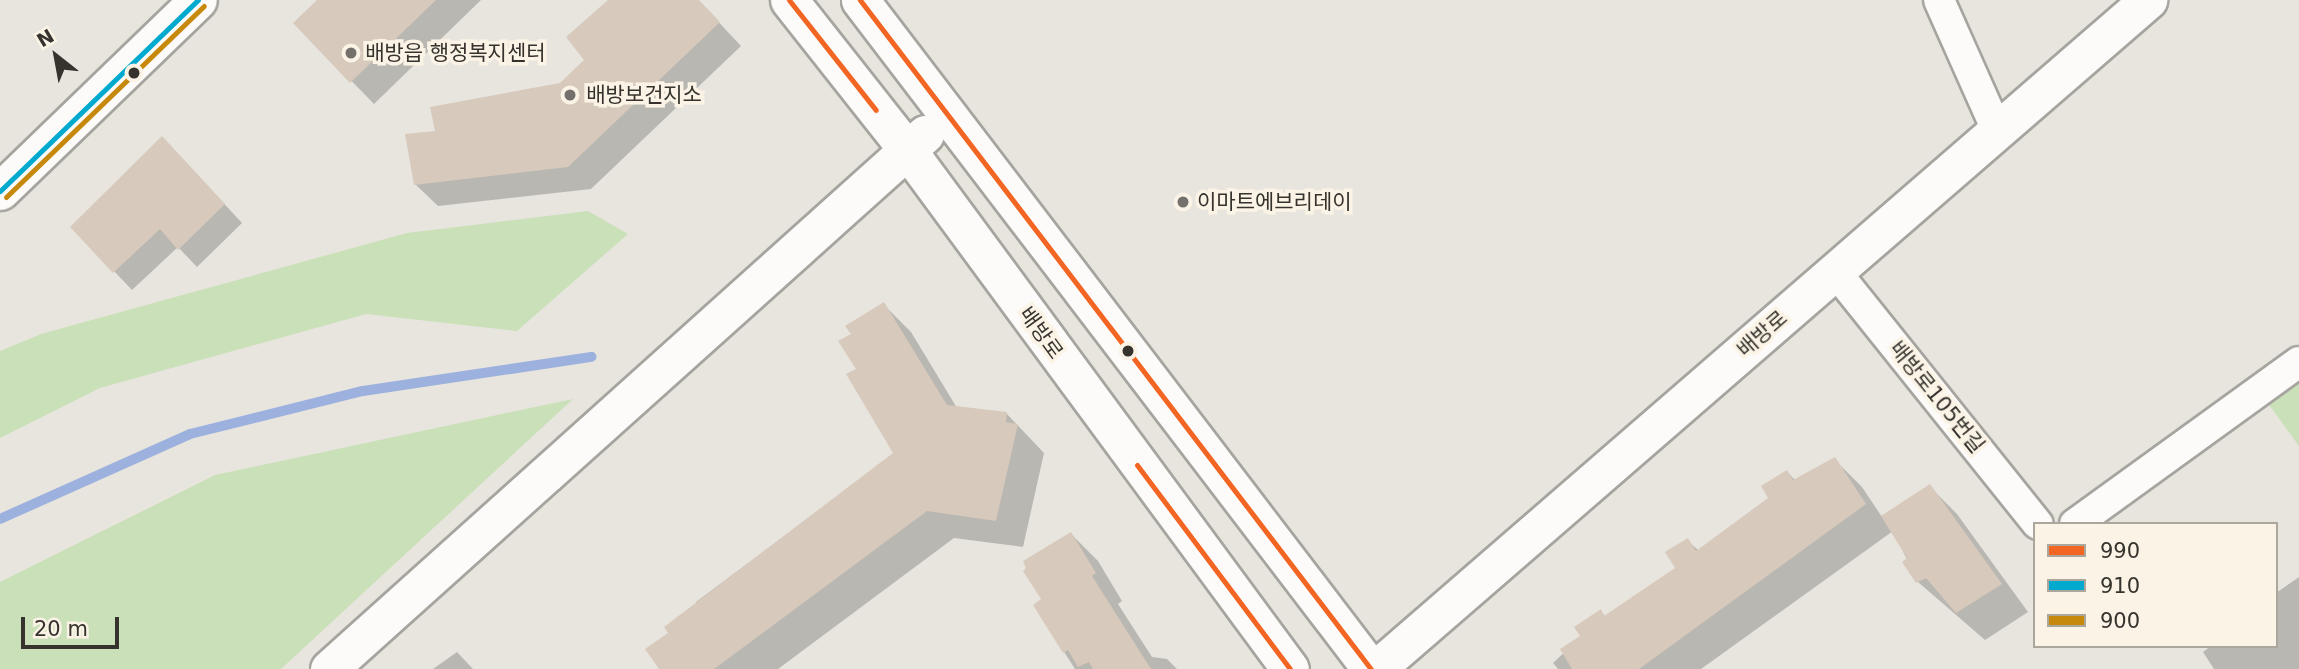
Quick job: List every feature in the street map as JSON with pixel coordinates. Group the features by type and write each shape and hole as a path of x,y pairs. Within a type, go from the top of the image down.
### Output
{"street":[{"path":"0,191 198,0"},
{"name":"배방로","path":"789,0 906,148 1290,669"},
{"name":"배방로","path":"860,0 1373,669 2148,0"},
{"path":"1939,0 1997,130"},
{"path":"329,669 906,148 949,117"},
{"name":"배방로105번길","path":"1835,271 2036,522"},
{"path":"2078,522 2299,362"}],"green space":[{"path":"588,211 628,234 517,331 366,314 100,388 0,438 0,351 41,334 407,233"},
{"path":"2299,379 2299,446 2267,402"},
{"path":"573,399 281,669 0,669 0,582 215,475"}],"building":[{"name":"배방읍 행정복지센터","path":"317,0 436,0 350,83 293,23"},
{"name":"배방보건지소","path":"608,0 699,0 720,22 568,167 414,185 405,134 435,131 430,107 560,83 584,60 566,37"},
{"path":"162,136 225,204 178,250 160,229 113,273 70,227"},
{"path":"884,302 947,405 1007,412 1006,422 1018,424 996,521 927,511 714,669 659,669 645,649 668,633 664,627 893,453 846,374 856,369 838,341 851,334 845,326"},
{"path":"1835,457 1866,504 1639,669 1572,669 1560,649 1580,636 1574,627 1601,609 1604,616 1675,568 1665,552 1688,538 1696,551 1768,498 1761,486 1787,470 1793,480"},
{"path":"1930,484 2002,584 1956,613 1926,578 1916,583 1902,562 1907,558 1881,516"},
{"path":"1071,532 1096,573 1092,576 1151,669 1093,669 1089,662 1078,667 1068,650 1063,653 1033,605 1041,599 1023,571 1026,568 1023,561"}],"waterway":[{"path":"0,519 190,434 363,391 591,357"}],"transit line":[{"name":"910","path":"0,191 198,0"},
{"name":"990","path":"789,0 876,110"},
{"name":"990","path":"860,0 1371,669"},
{"name":"900","path":"6,197 204,6"},
{"name":"990","path":"1137,465 1290,669"}],"place":[{"name":"배방읍 행정복지센터","path":"351,53"},
{"name":"배방보건지소","path":"570,95"},
{"name":"이마트에브리데이","path":"1183,202"}]}
